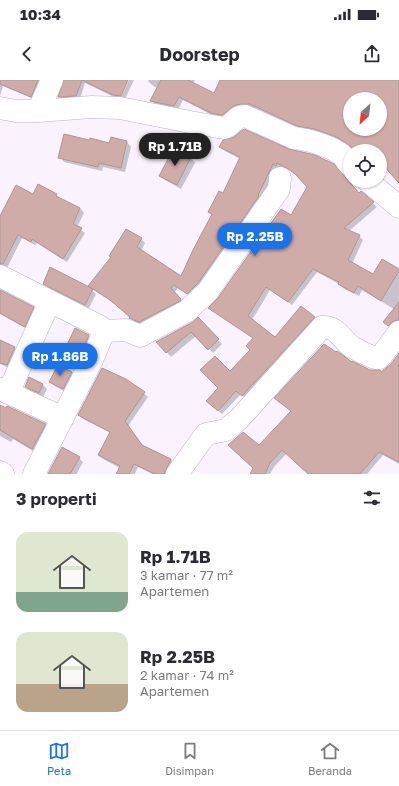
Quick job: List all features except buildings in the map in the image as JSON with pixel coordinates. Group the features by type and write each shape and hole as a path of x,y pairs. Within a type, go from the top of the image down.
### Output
{"street":[{"path":"38,111 52,80"},
{"path":"0,108 16,111 92,107 120,108 224,128 228,127 237,118 245,116 294,138 302,138 333,150 343,156"},
{"path":"0,276 102,329 126,330 140,336 187,311 208,291 279,189 280,178"},
{"path":"376,188 399,208"},
{"path":"50,301 4,391 63,418"},
{"path":"177,474 206,434 226,430 239,419 322,327 330,327 334,329 351,346 375,358 379,358 382,355 399,332"},
{"path":"34,474 92,360 102,329"}]}
